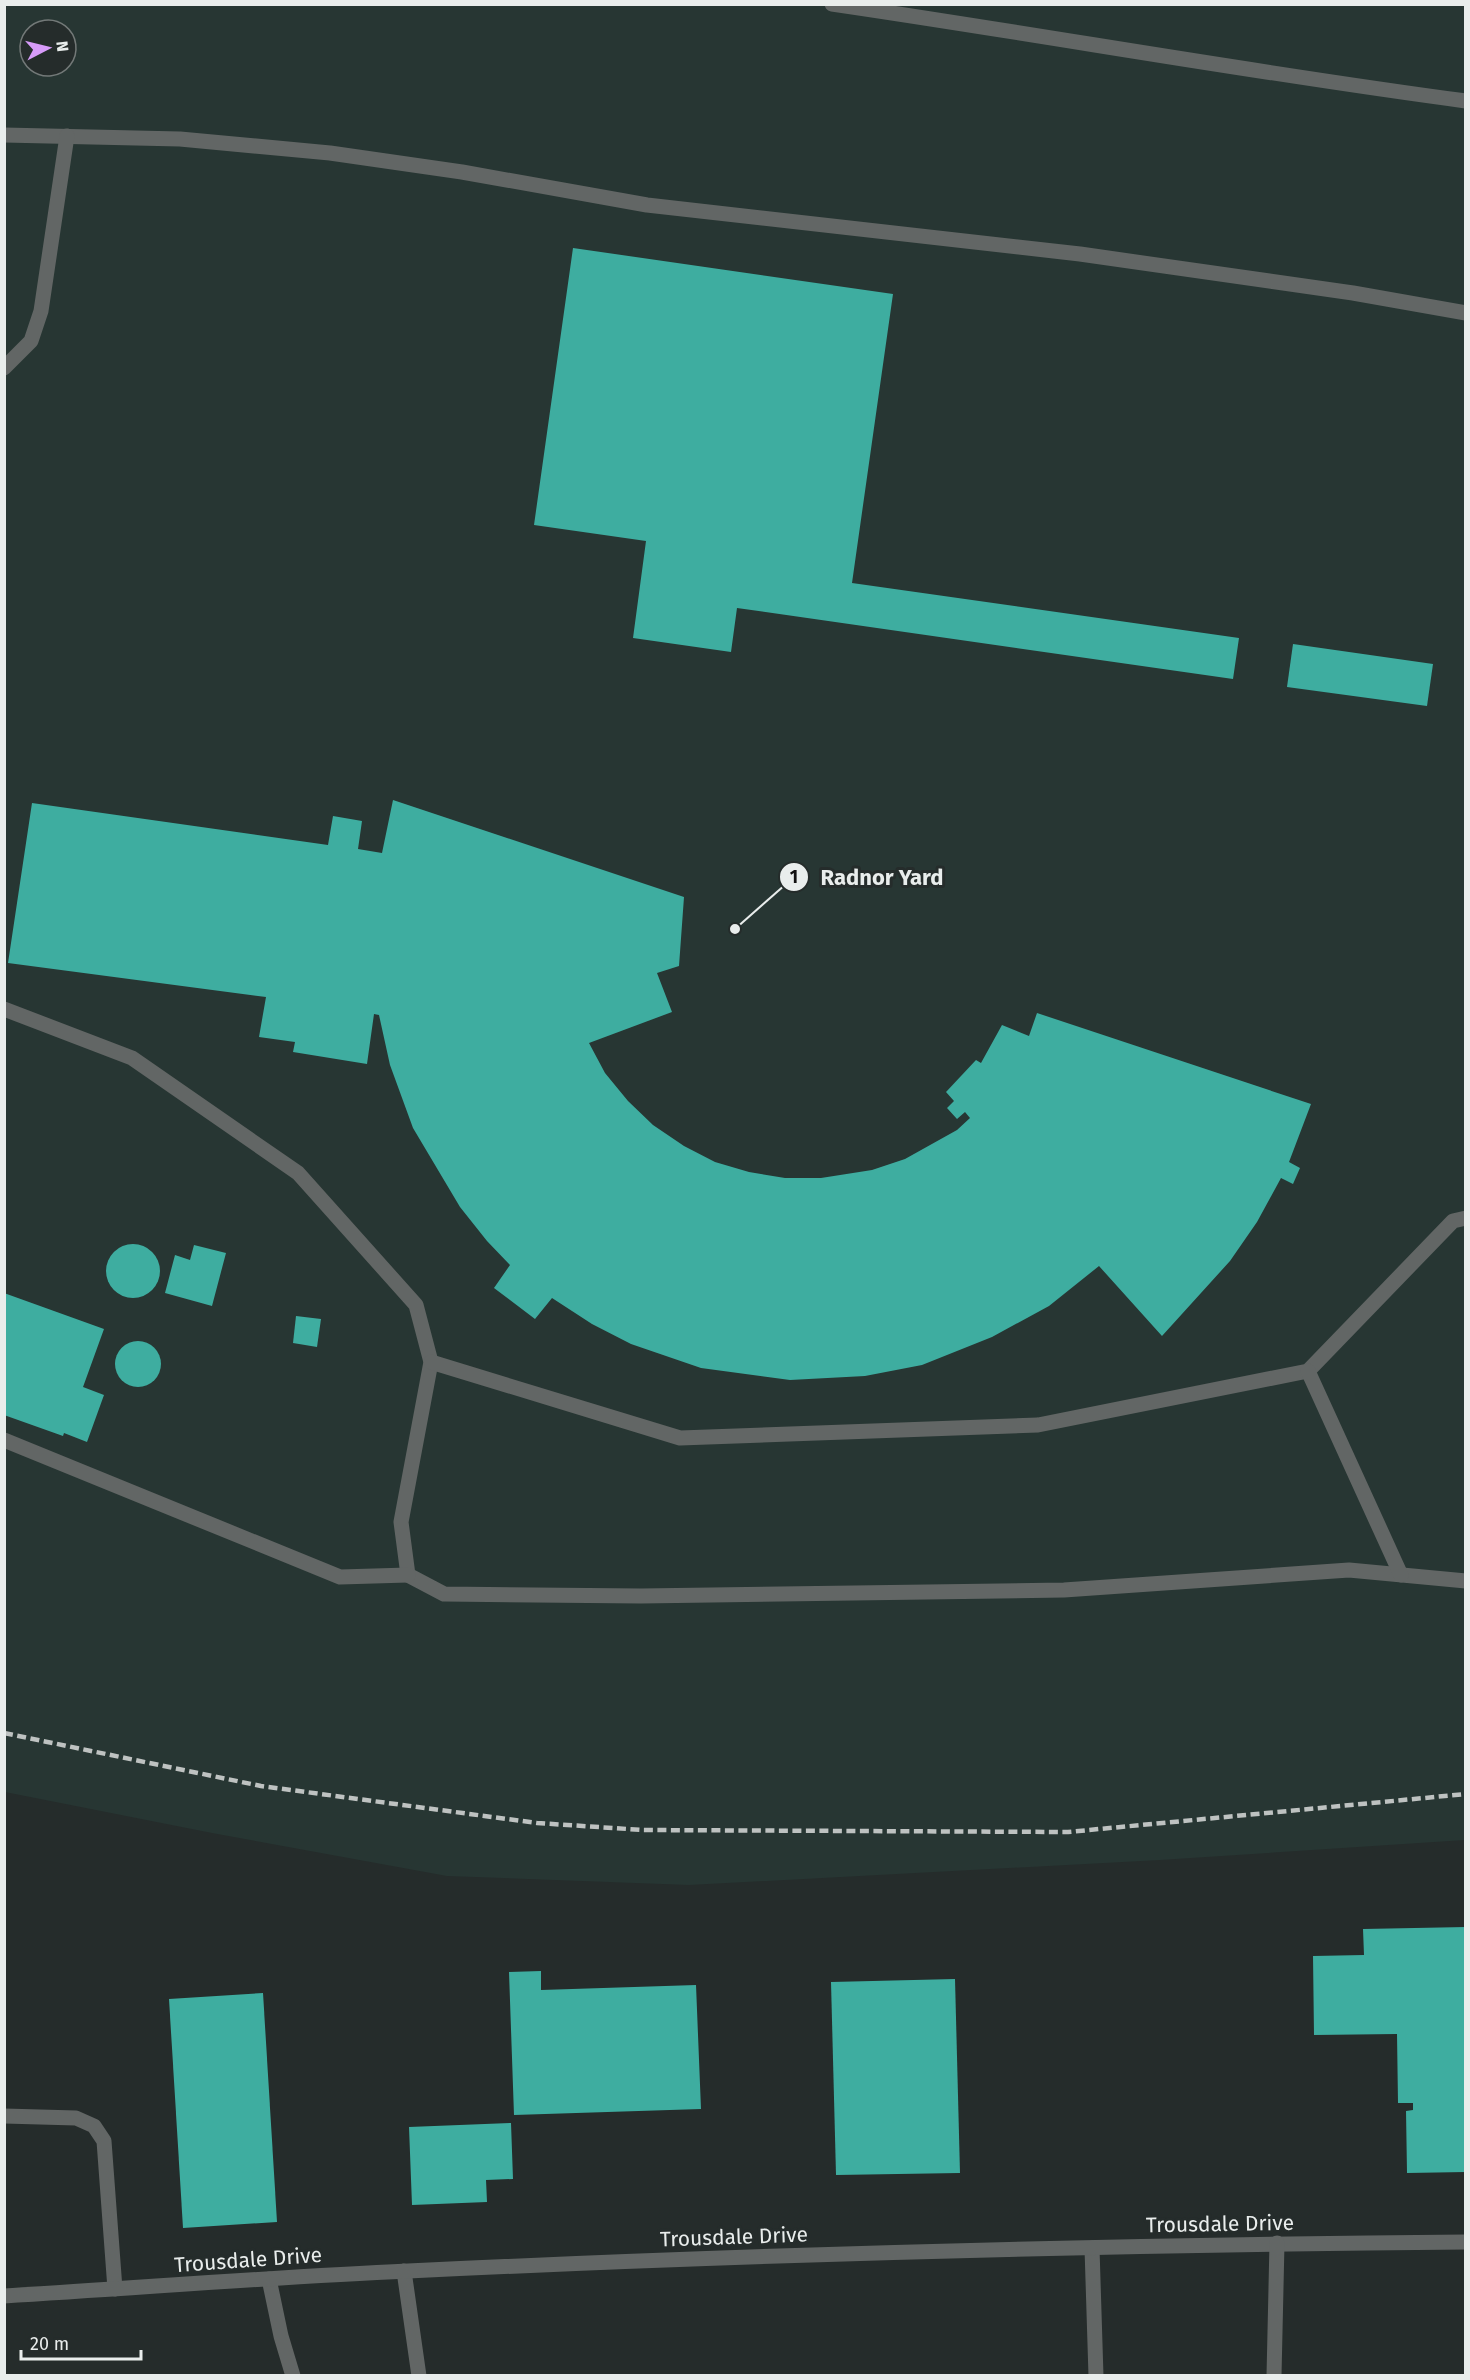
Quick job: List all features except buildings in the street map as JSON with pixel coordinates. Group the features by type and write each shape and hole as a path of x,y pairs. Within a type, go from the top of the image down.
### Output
{"street":[{"path":"832,4 1034,33 1328,82 1466,101"},
{"path":"4,135 180,139 330,153 462,172 648,205 1080,254 1341,292 1466,313"},
{"path":"4,368 31,341 41,311 67,136"},
{"path":"4,1009 132,1058 298,1173 416,1305 432,1362 401,1522 408,1575"},
{"path":"432,1362 680,1438 1038,1425 1308,1371 1453,1221 1466,1218"},
{"path":"1308,1371 1401,1575"},
{"path":"4,1440 340,1577 408,1575 444,1594 641,1596 1064,1590 1349,1570 1466,1581"},
{"path":"4,2116 76,2118 94,2126 104,2140 115,2289"},
{"name":"Trousdale Drive","path":"4,2296 404,2271 891,2252 1466,2242"},
{"path":"1274,2376 1277,2244"},
{"path":"1092,2248 1096,2376"},
{"path":"404,2271 419,2376"},
{"path":"269,2279 281,2336 293,2376"}],"shaded area":[{"path":"4,5 1465,5 1465,1840 1160,1860 689,1885 447,1876 5,1792"}],"railway":[{"path":"4,1733 261,1786 537,1823 643,1830 1068,1832 1466,1794"}],"place":[{"name":"Radnor Yard","path":"735,929"}]}
